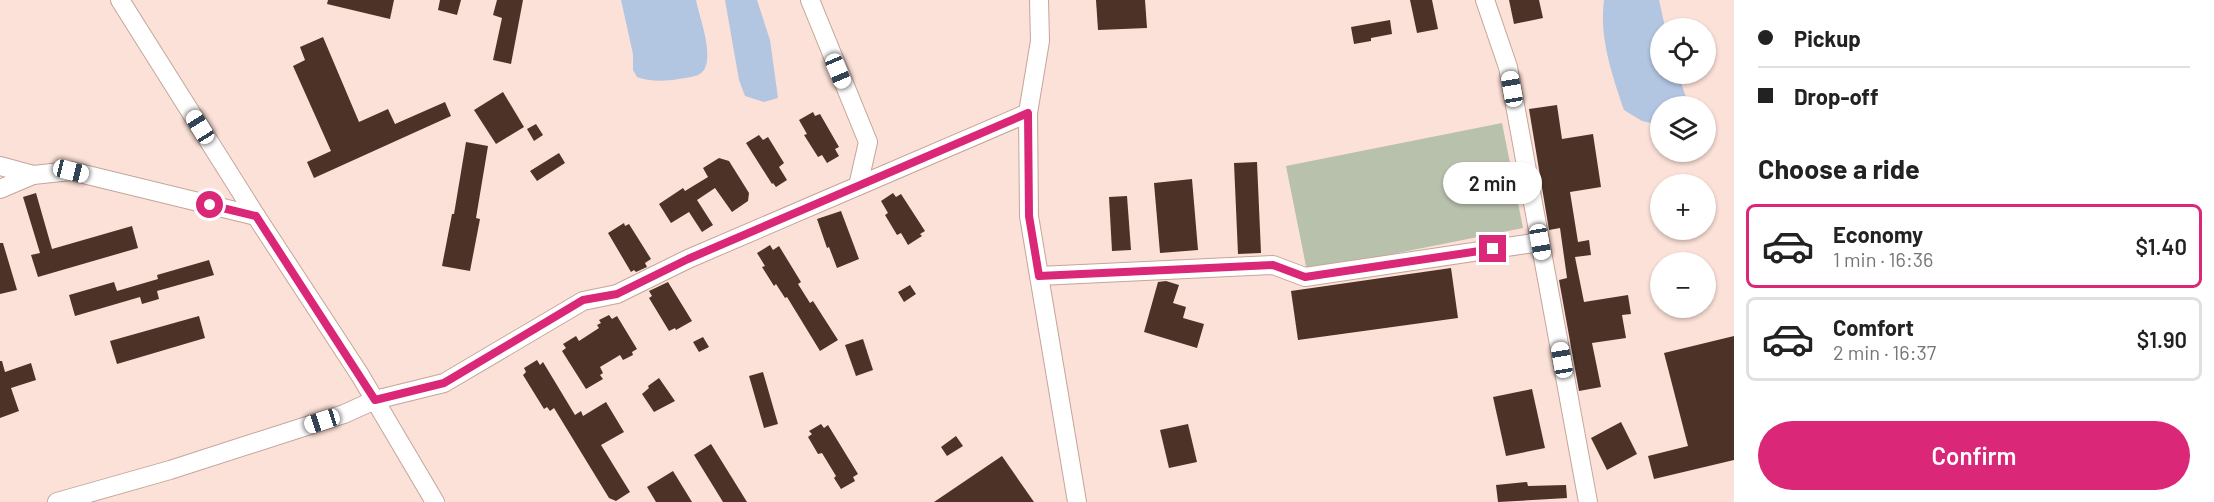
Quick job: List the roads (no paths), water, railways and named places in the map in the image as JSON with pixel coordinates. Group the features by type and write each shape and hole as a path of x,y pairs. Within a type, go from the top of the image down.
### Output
{"street":[{"path":"120,0 375,400 435,502"},
{"path":"810,0 868,142 858,186"},
{"path":"1038,0 1040,41 1028,113 1029,216 1077,502"},
{"path":"1485,0 1508,67 1588,502"},
{"path":"57,502 170,470 344,414 375,400 444,383 583,300 617,294 688,259 1028,113"},
{"path":"0,166 33,175"},
{"path":"0,189 33,175 71,171 256,216"},
{"path":"1039,276 1273,265 1305,277 1540,242"}],"water":[{"path":"621,0 696,0 706,40 707,62 704,70 696,76 674,80 663,81 637,77 633,70 633,54"},
{"path":"725,0 757,0 770,40 778,98 764,102 745,96 739,80"},
{"path":"1604,0 1659,0 1663,18 1650,18 1650,84 1681,84 1686,96 1650,96 1650,123 1642,121 1624,110 1611,70 1603,28"}]}
